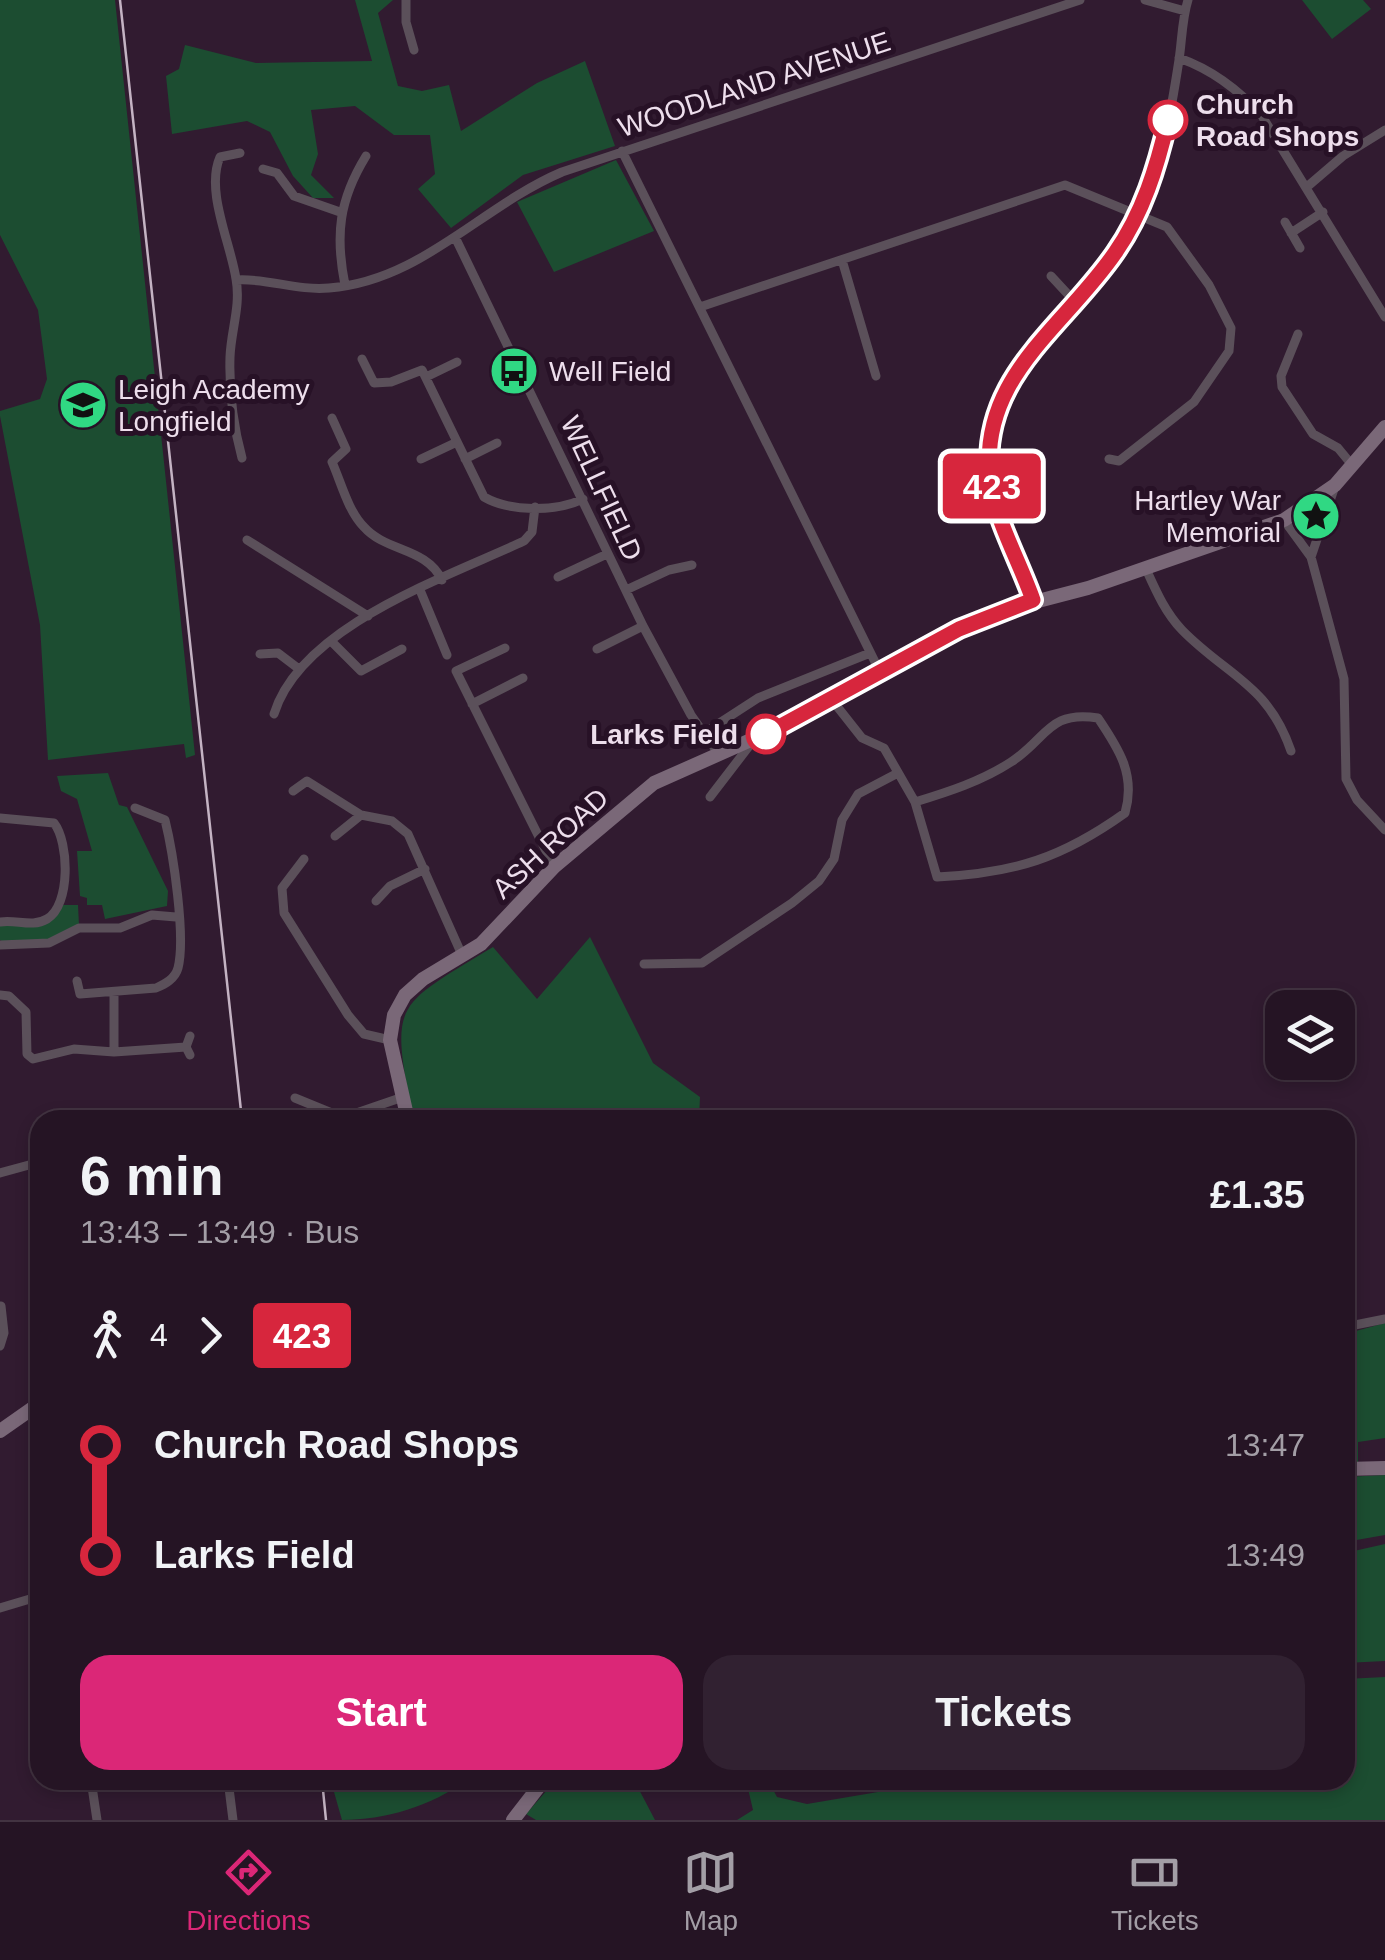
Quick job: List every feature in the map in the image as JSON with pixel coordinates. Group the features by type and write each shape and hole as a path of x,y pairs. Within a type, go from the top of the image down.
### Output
{"street":[{"path":"406,0 406,22 414,50"},
{"name":"WOODLAND AVENUE","path":"236,280 300,288 377,280 413,266 536,183 1080,0"},
{"path":"1033,600 992,489 991,431 1012,375 1116,252 1139,212 1161,150 1186,5 1145,0"},
{"path":"1179,58 1203,66 1243,94 1308,186 1385,318"},
{"path":"1308,186 1385,130"},
{"path":"622,151 880,672"},
{"path":"240,153 220,156 216,165 223,224 236,280 238,304 230,354 232,416 242,458"},
{"path":"345,285 336,235 340,212 366,156"},
{"path":"263,169 277,173 294,196 340,212"},
{"path":"700,307 1065,185 1139,212 1167,227 1199,270 1231,328 1229,351 1194,402 1172,422 1130,454 1119,460 1109,459"},
{"path":"1291,233 1323,212"},
{"path":"1285,222 1300,248"},
{"name":"WELLFIELD","path":"455,236 607,554 718,753"},
{"path":"842,260 876,376"},
{"path":"1051,276 1076,303"},
{"path":"1298,334 1281,376 1282,387 1313,434 1338,448 1352,466"},
{"path":"362,359 374,383 391,382 422,370 484,497 495,504 553,509 583,499"},
{"path":"426,378 458,362"},
{"path":"332,418 346,449 332,462 357,519 366,531 434,564 442,580"},
{"name":"ASH ROAD","path":"390,1040 394,1015 405,995 498,928 554,867 654,783 832,700 992,613 1146,568 1284,520 1335,484 1385,427"},
{"path":"421,459 457,442"},
{"path":"466,459 497,443"},
{"path":"1311,557 1335,484"},
{"path":"274,714 283,690 299,668 368,616 524,541 532,532 535,507"},
{"path":"1284,520 1311,557 1344,679 1346,779 1357,800 1385,830"},
{"path":"246,540 368,616"},
{"path":"558,577 607,554"},
{"path":"626,590 692,564"},
{"path":"1146,568 1162,603 1183,630 1264,696 1281,722 1291,752"},
{"path":"420,590 447,655"},
{"path":"597,649 644,626"},
{"path":"332,642 362,671 402,649"},
{"path":"505,648 456,671 554,867"},
{"path":"260,654 278,653 299,668"},
{"path":"704,733 758,698 870,653"},
{"path":"472,704 523,678"},
{"path":"832,700 862,738 884,748 915,802 938,877 979,875 1051,858 1126,813 1132,790 1120,752 1098,718 1075,714 1053,722 1012,762 950,792 915,802"},
{"path":"710,797 754,739"},
{"path":"644,964 702,963 792,903 819,881 834,860 842,820 858,794 896,774"},
{"path":"292,790 307,781 361,816 392,822 408,834 462,955"},
{"path":"77,980 80,994 156,988 174,975 178,966 176,918 180,891 165,820 135,808"},
{"path":"335,836 361,816"},
{"path":"0,818 54,823 61,832 64,892 58,909 46,919 0,922"},
{"path":"304,859 282,888 284,913 348,1016 364,1034 390,1040 406,1110"},
{"path":"376,901 390,886 426,870"},
{"path":"0,945 47,943 79,928 120,928 152,916 176,918"},
{"path":"114,993 114,1052"},
{"path":"0,996 9,996 26,1012 27,1054 32,1059 74,1049 188,1051 190,1036"},
{"path":"363,1110 403,1097"},
{"path":"296,1098 321,1110"},
{"path":"0,1173 30,1165"},
{"path":"0,1346 4,1333 1,1306"},
{"path":"1355,1325 1385,1319"},
{"path":"0,1432 30,1410"},
{"path":"1355,1469 1385,1468"},
{"path":"0,1608 30,1599"},
{"path":"92,1790 97,1820"},
{"path":"229,1790 233,1820"},
{"path":"513,1820 536,1790"}],"green space":[{"name":"Leigh Academy Longfield","path":"0,0 115,0 195,755 186,758 184,744 48,760 40,625 0,416 0,411 40,399 47,379 38,310 0,235"},
{"path":"355,0 393,0 378,13 398,86 422,91 449,85 461,131 537,83 585,61 615,146 523,175 451,228 418,189 435,174 430,135 394,135 355,106 311,110 318,154 311,175 334,198 313,198 293,176 270,132 247,121 172,134 166,76 179,69 185,45 256,63 372,61"},
{"path":"1302,0 1363,0 1371,9 1332,39"},
{"path":"616,160 654,231 554,272 517,202"},
{"path":"108,773 119,805 127,807 168,891 167,906 105,919 102,905 87,905 87,898 80,896 77,851 92,851 77,799 61,791 57,776"},
{"path":"62,905 78,905 79,925 49,939 6,944 0,940 0,925 29,926"},
{"path":"590,937 653,1063 700,1097 699,1110 411,1110 402,1029 417,998 493,947 537,999"},
{"path":"1385,1323 1385,1438 1358,1442 1358,1465 1355,1465 1355,1331"},
{"path":"1385,1475 1385,1535 1355,1540 1355,1476"},
{"path":"1385,1544 1385,1661 1355,1662 1355,1551"},
{"path":"1385,1677 1385,1820 737,1820 753,1810 748,1790 773,1790 777,1797 807,1804 890,1790 1355,1790 1355,1678"},
{"path":"333,1790 451,1790 407,1810 342,1820"},
{"path":"547,1790 639,1790 655,1820 536,1820 526,1814"}],"railway":[{"path":"120,0 241,1110"},
{"path":"323,1790 326,1820"}],"bus line":[{"name":"423","path":"766,734 959,629 1033,600 992,489 991,431 998,404 1033,346 1076,303 1116,252 1152,180 1168,120"}],"place":[{"name":"Church Road Shops","path":"1168,120"},
{"name":"Well Field","path":"514,371"},
{"name":"Leigh Academy Longfield","path":"83,405"},
{"name":"Hartley War Memorial","path":"1316,516"},
{"name":"Larks Field","path":"766,734"}]}
